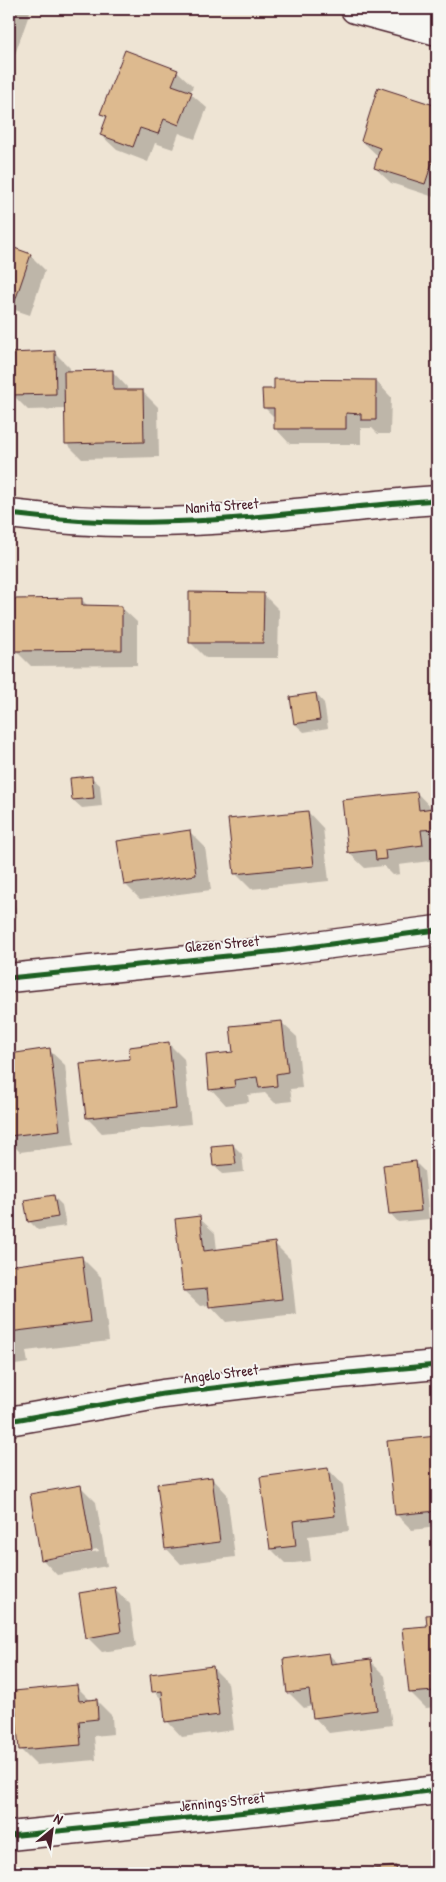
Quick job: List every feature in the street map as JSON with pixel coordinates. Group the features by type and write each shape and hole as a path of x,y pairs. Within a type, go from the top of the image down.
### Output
{"street":[{"path":"355,9 437,31"},
{"name":"Nanita Street","path":"9,514 100,522 157,522 234,518 437,500"},
{"name":"Glezen Street","path":"9,978 278,952 437,930"},
{"name":"Angelo Street","path":"9,1421 163,1394 216,1387 437,1365"},
{"name":"Jennings Street","path":"9,1836 286,1808 437,1790"}],"building":[{"path":"125,50 178,70 172,85 192,92 179,125 164,119 158,134 140,128 133,147 100,135 107,116 100,114"},
{"path":"378,87 437,106 437,165 432,163 425,184 374,168 380,148 361,141"},
{"path":"9,246 31,254 15,301 9,299"},
{"path":"55,351 56,394 11,395 10,353"},
{"path":"113,370 113,390 143,390 144,442 65,444 64,371"},
{"path":"274,379 376,380 376,420 361,420 361,414 346,413 346,429 274,429 274,408 263,408 262,389 274,389"},
{"path":"189,592 264,593 263,643 189,643"},
{"path":"82,598 82,605 122,606 122,650 14,651 14,599"},
{"path":"316,693 320,720 294,724 290,697"},
{"path":"92,776 94,798 72,800 70,778"},
{"path":"417,792 419,810 433,808 436,829 421,830 423,845 385,850 386,859 376,860 375,850 348,853 342,800"},
{"path":"308,811 314,866 234,874 228,819"},
{"path":"190,830 196,875 124,885 117,841"},
{"path":"282,1021 288,1072 276,1074 277,1086 259,1088 257,1077 234,1080 235,1087 209,1090 206,1055 233,1052 230,1026"},
{"path":"169,1042 176,1109 86,1118 80,1064 130,1059 129,1047"},
{"path":"50,1048 60,1130 9,1136 9,1054"},
{"path":"233,1144 236,1164 213,1166 211,1146"},
{"path":"416,1161 421,1211 389,1214 383,1165"},
{"path":"54,1195 58,1217 28,1222 24,1200"},
{"path":"200,1216 204,1251 275,1242 282,1299 209,1307 207,1289 183,1291 175,1219"},
{"path":"82,1256 90,1322 9,1332 9,1266"},
{"path":"437,1436 437,1511 395,1515 387,1441"},
{"path":"328,1468 335,1516 293,1521 296,1546 270,1549 260,1477"},
{"path":"212,1477 220,1542 165,1549 157,1484"},
{"path":"81,1485 92,1551 41,1560 30,1494"},
{"path":"115,1587 121,1632 86,1638 79,1593"},
{"path":"437,1614 436,1707 434,1691 409,1693 402,1628 427,1626 426,1615"},
{"path":"329,1653 331,1664 371,1659 377,1710 313,1718 309,1690 287,1693 283,1659"},
{"path":"213,1666 219,1715 165,1722 162,1691 152,1692 150,1674"},
{"path":"77,1685 79,1701 97,1699 98,1719 79,1721 81,1745 19,1750 14,1691"},
{"path":"396,1866 397,1873 342,1873"}],"cycle path":[{"path":"9,514 101,521 192,521 437,500"},
{"path":"9,978 278,951 437,930"},
{"path":"9,1421 163,1394 305,1377 437,1365"},
{"path":"9,1836 286,1808 437,1790"}]}
